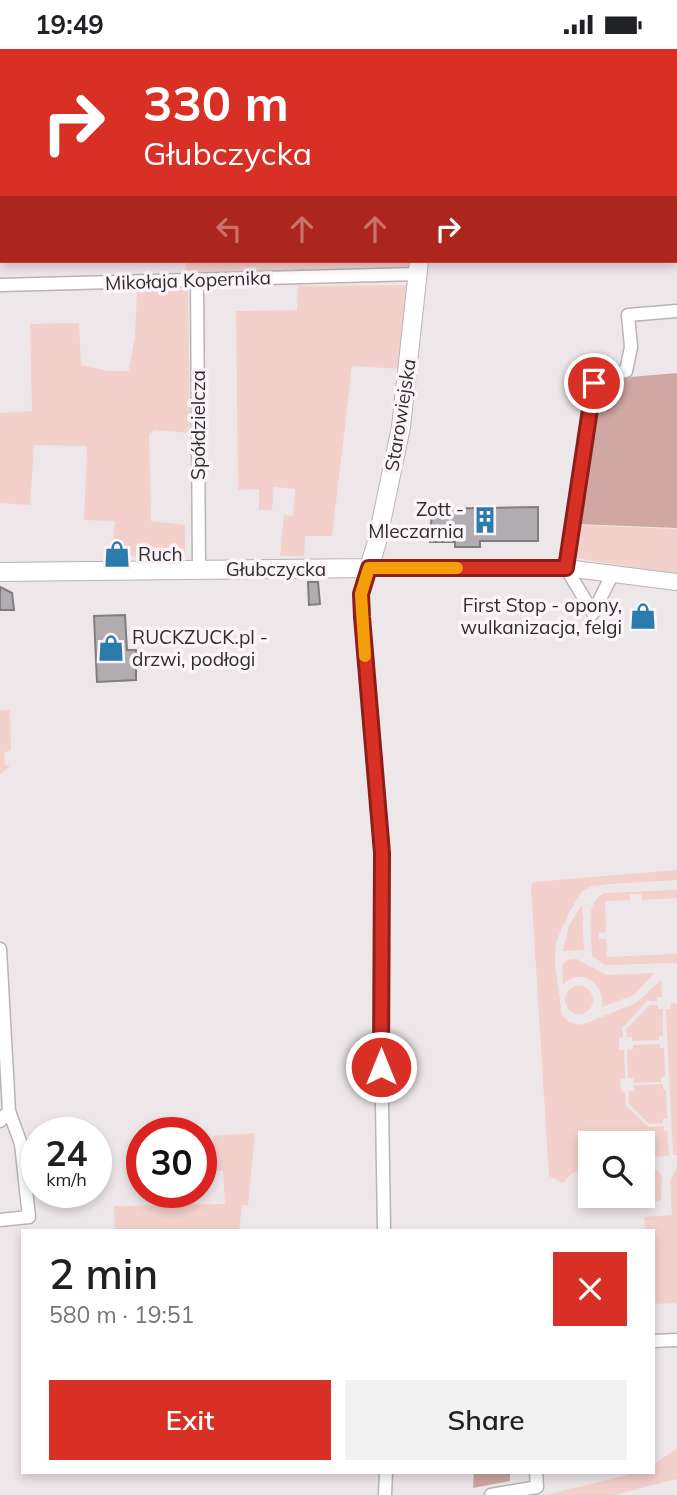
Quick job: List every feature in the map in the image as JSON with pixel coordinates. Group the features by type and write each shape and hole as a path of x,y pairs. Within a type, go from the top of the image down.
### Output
{"main road":[{"name":"Starowiejska","path":"369,568 401,427 418,267"},
{"name":"Głubczycka","path":"0,572 566,568 677,582"}],"street":[{"name":"Mikołaja Kopernika","path":"0,285 197,280 418,267"},
{"name":"Spółdzielcza","path":"197,280 199,570"},
{"path":"613,573 593,613 566,568 594,383 607,375 626,371 631,347 628,314 677,311"},
{"path":"369,568 361,603 382,853 384,1229"},
{"path":"0,948 5,1116 21,1144 29,1217 0,1220"},
{"path":"655,1341 677,1340"},
{"path":"385,1495 386,1474"},
{"path":"491,1495 537,1487 537,1474"}],"shaded area":[{"path":"186,263 409,263 408,267 186,276"},
{"path":"409,285 400,369 352,366 332,536 305,536 304,556 280,556 284,515 293,516 295,489 274,487 272,510 259,510 259,489 238,490 236,311 297,310 298,286"},
{"path":"188,290 190,433 154,430 149,434 151,521 185,525 185,559 145,553 139,553 138,556 112,556 115,521 84,520 87,446 34,445 30,505 0,503 0,413 32,411 30,324 79,323 81,365 108,371 129,371 135,335 137,291"},
{"path":"677,373 677,528 577,524 598,385 606,379"},
{"path":"577,525 677,529 677,574 575,558"},
{"path":"0,710 10,710 11,751 4,752 5,765 10,766 0,775"},
{"path":"677,870 677,880 592,886 582,891 556,942 555,963 562,1015 569,1022 579,1025 636,1003 661,980 662,997 657,997 657,1001 647,1001 622,1028 623,1037 619,1038 619,1050 624,1050 625,1078 620,1079 626,1106 649,1127 664,1126 664,1131 667,1131 669,1156 655,1157 655,1131 578,1131 578,1172 572,1173 563,1183 549,1176 531,887 533,882"},
{"path":"677,890 677,898 642,900 641,894 630,894 630,900 605,901 606,932 599,933 599,939 606,939 607,957 677,954 677,963 605,965 592,956 590,920 598,897 605,893"},
{"path":"582,904 584,950 563,951 568,928"},
{"path":"577,959 606,975 654,973 634,995 602,1007 600,991 590,980 577,977 563,985 562,965 567,960"},
{"path":"579,986 589,990 593,1000 589,1010 579,1014 569,1010 565,1000 569,990"},
{"path":"671,1003 677,1003 677,1155 673,1155 666,1009 671,1009"},
{"path":"650,1005 658,1005 658,1009 663,1009 663,1035 659,1036 659,1040 632,1041 632,1037 627,1037 626,1029"},
{"path":"660,1044 660,1048 664,1048 665,1077 661,1077 661,1082 634,1083 633,1078 628,1078 627,1050 633,1049 633,1045"},
{"path":"663,1084 663,1089 666,1090 667,1119 663,1119 663,1123 649,1124 629,1104 629,1091 634,1091 634,1085"},
{"path":"255,1133 248,1205 242,1205 239,1229 115,1229 114,1206 217,1208 217,1204 225,1204 223,1171 217,1171 217,1136"},
{"path":"677,1167 677,1303 655,1304 655,1229 645,1229 644,1217 672,1215 670,1181"},
{"path":"655,1169 662,1175 661,1200 655,1202"},
{"path":"677,1449 677,1479 614,1495 546,1495 631,1474 655,1474 655,1463"},
{"path":"474,1474 510,1474 510,1481 473,1488"}],"building":[{"name":"Zott - Mleczarnia","path":"538,507 538,541 480,541 480,547 455,547 455,542 430,542 432,509"},
{"path":"308,582 318,582 320,604 309,605"},
{"path":"0,587 12,593 14,610 0,610"},
{"name":"RUCKZUCK.pl - drzwi, podłogi","path":"125,615 127,650 136,650 136,680 97,682 94,616"}],"slow traffic":[{"path":"365,656 361,594 369,568 457,568"}],"place":[{"name":"Zott - Mleczarnia","path":"485,520"},
{"name":"Ruch","path":"117,554"},
{"name":"First Stop - opony, wulkanizacja, felgi","path":"643,616"},
{"name":"RUCKZUCK.pl - drzwi, podłogi","path":"111,648"}],"route":[{"path":"381,1067 382,853 362,617 363,585 369,568 566,568 578,473 594,383"}]}
